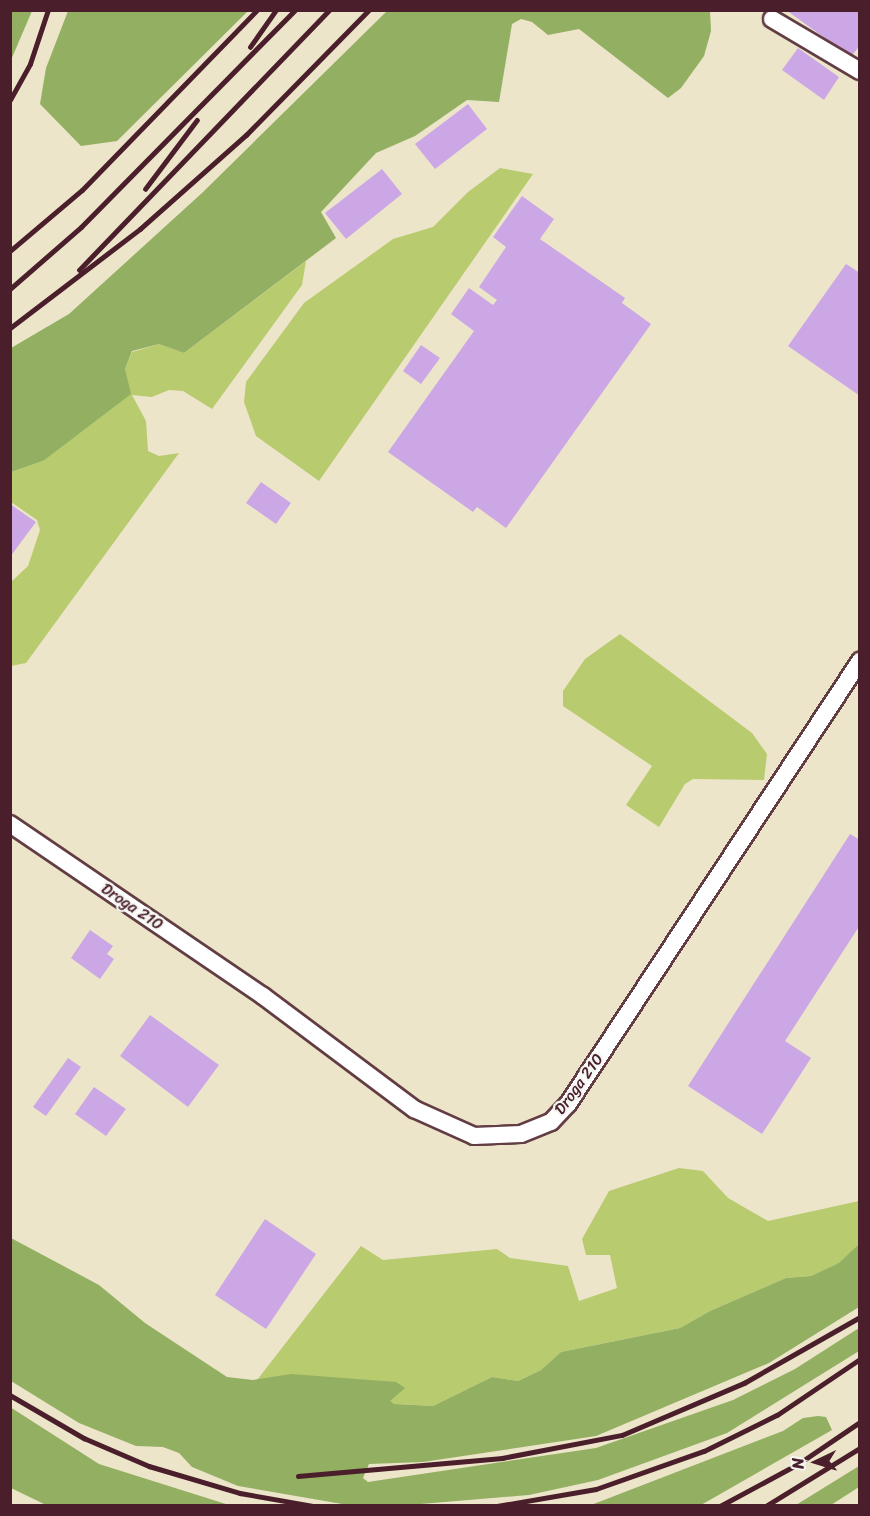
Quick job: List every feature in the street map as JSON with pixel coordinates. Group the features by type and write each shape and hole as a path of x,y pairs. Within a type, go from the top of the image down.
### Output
{"lane":[{"path":"772,19 860,71"},
{"name":"Droga 210","path":"10,824 263,996 414,1108 474,1136 520,1134 550,1122 568,1104 860,662"}],"green space":[{"path":"68,10 248,11 117,141 81,146 40,104 46,68"},
{"path":"10,11 32,11 11,60"},
{"path":"387,11 710,11 711,31 704,56 681,88 668,98 579,29 548,35 532,22 521,19 512,24 499,102 467,100 415,136 376,153 321,212 336,238 184,353 159,344 132,351 125,369 131,394 43,461 11,472 11,348 69,314 202,193"},
{"path":"500,168 533,174 319,481 256,436 244,402 246,382 304,303 393,239 433,227 468,192"},
{"path":"306,261 302,285 212,409 183,391 169,390 152,397 132,395 146,421 148,451 159,456 179,453 26,663 11,666 11,582 28,566 40,530 37,520 11,502 11,472 43,461 125,369 132,352 159,344 184,353"},
{"path":"620,634 752,733 767,754 764,780 693,779 685,784 659,827 626,805 652,766 563,706 563,691 585,659"},
{"path":"679,1168 703,1171 728,1198 768,1221 859,1201 859,1244 840,1263 811,1276 786,1278 710,1311 680,1328 561,1352 541,1370 518,1381 492,1377 433,1406 394,1404 257,1380 361,1246 383,1260 497,1249 510,1258 568,1266 579,1301 617,1288 610,1255 586,1255 582,1239 609,1191"},
{"path":"11,1238 99,1285 145,1323 227,1377 253,1380 291,1374 396,1382 405,1388 390,1401 394,1404 433,1406 492,1377 518,1381 541,1370 561,1352 680,1328 710,1311 786,1278 811,1276 839,1263 859,1244 859,1307 769,1363 596,1436 423,1462 369,1464 363,1478 368,1482 596,1448 733,1400 795,1369 859,1328 859,1351 727,1433 598,1480 529,1495 409,1505 348,1505 238,1486 192,1467 179,1453 163,1447 136,1446 79,1423 11,1381"},
{"path":"10,1407 99,1464 229,1505 46,1505 11,1488"},
{"path":"826,1417 832,1430 701,1505 591,1505 783,1431 803,1418"},
{"path":"859,1466 859,1487 831,1505 796,1505"}],"building":[{"path":"786,10 860,10 860,45 851,57"},
{"path":"798,48 839,77 824,100 782,70"},
{"path":"468,104 487,129 435,169 415,144"},
{"path":"382,169 402,194 346,239 325,213"},
{"path":"522,196 554,219 540,239 625,298 622,303 651,324 506,528 477,507 473,512 388,452 474,331 451,314 469,288 493,305 497,300 479,287 506,247 493,237"},
{"path":"846,264 860,273 860,396 788,346"},
{"path":"421,345 440,358 421,384 403,371"},
{"path":"261,482 291,503 276,524 246,503"},
{"path":"10,504 36,522 10,557"},
{"path":"850,834 860,840 860,925 785,1041 811,1058 762,1134 688,1086"},
{"path":"90,930 113,946 107,954 114,959 100,979 71,958"},
{"path":"150,1015 219,1065 188,1107 120,1056"},
{"path":"68,1058 81,1067 46,1116 33,1107"},
{"path":"94,1087 126,1109 106,1136 75,1114"},
{"path":"265,1219 316,1254 266,1329 215,1295"}],"railway":[{"path":"10,100 30,64 48,10"},
{"path":"10,251 82,190 257,10"},
{"path":"250,47 276,10"},
{"path":"10,289 81,227 295,10"},
{"path":"79,270 329,10"},
{"path":"10,328 140,229 246,135 369,10"},
{"path":"145,189 197,120"},
{"path":"298,1476 502,1458 622,1435 744,1383 860,1317"},
{"path":"497,1506 596,1489 704,1451 777,1415 860,1359"},
{"path":"10,1395 84,1438 149,1466 240,1493 314,1506"},
{"path":"720,1506 798,1464 860,1422"},
{"path":"766,1506 860,1448"}]}
